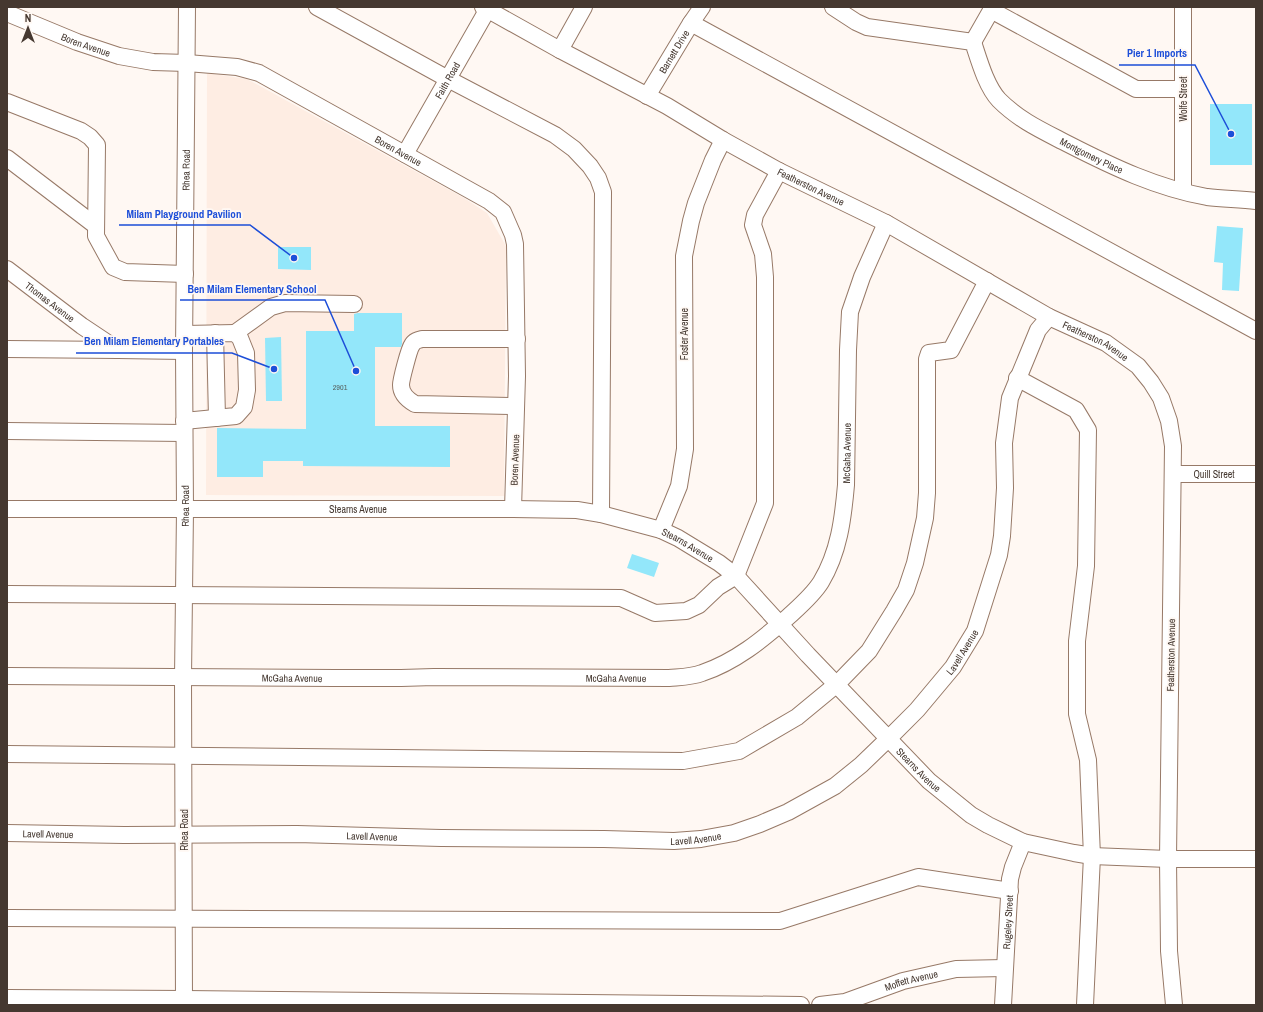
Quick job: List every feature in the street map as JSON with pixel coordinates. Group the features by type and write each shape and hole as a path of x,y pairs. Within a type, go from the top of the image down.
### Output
{"street":[{"name":"Rhea Road","path":"185,1002 183,677 187,7"},
{"path":"317,7 448,79 555,135 574,148 590,166 598,178 603,192 601,514"},
{"path":"560,50 584,7"},
{"name":"Barnett Drive","path":"647,96 702,7"},
{"path":"833,7 856,22 867,26 973,42 992,9 1136,89 1183,89"},
{"name":"Wolfe Street","path":"1183,7 1183,191"},
{"name":"Faith Road","path":"405,154 448,79 486,8"},
{"name":"Featherston Avenue","path":"486,8 560,50 647,96 779,171 886,223 1049,317 1106,343 1138,366 1151,382 1161,398 1169,421 1173,446 1168,859 1169,951 1174,1005"},
{"name":"Boren Avenue","path":"7,13 77,42 119,56 153,62 187,62 237,67 259,73 489,200 503,212 513,235 515,244 517,339 513,509"},
{"path":"691,23 1256,331"},
{"name":"Montgomery Place","path":"973,42 979,62 992,90 999,99 1024,121 1105,163 1138,178 1208,197 1256,201"},
{"path":"7,102 81,131 90,137 97,145 96,236 113,266 125,272 185,274"},
{"name":"Foster Avenue","path":"661,530 679,486 685,449 684,256 696,204 713,160 723,140"},
{"path":"7,158 96,226"},
{"path":"7,594 621,598 655,612 686,611 699,605 718,587 736,576 765,503 765,277 763,254 753,225 755,215 779,171"},
{"name":"McGaha Avenue","path":"7,676 669,678 701,674 730,662 752,648 805,602 821,582 834,555 839,538 846,485 850,312 862,277 886,223"},
{"name":"Thomas Avenue","path":"7,269 82,326 118,350"},
{"path":"7,754 683,761 740,751 797,716 837,684 869,651 894,611 916,563 925,518 927,493 926,359 929,353 951,350 986,281"},
{"path":"185,334 235,333 271,308 285,303 354,304"},
{"name":"Lavell Avenue","path":"7,833 124,835 297,834 441,838 674,841 701,839 734,833 788,812 835,786 861,765 889,738 917,710 953,667 975,631 999,555 1002,536 1005,488 1004,444 1010,398 1038,330 1049,317"},
{"path":"215,333 217,418"},
{"path":"7,431 184,427 217,418 236,416 244,407 247,390 246,352 240,338 235,333"},
{"path":"516,406 415,404 407,399 401,384 410,349 415,341 422,338 517,339"},
{"path":"7,349 184,351"},
{"path":"1017,378 1076,410 1088,430 1086,566 1077,641 1077,714 1088,760 1092,856 1085,1005"},
{"name":"Quill Street","path":"1173,474 1256,474"},
{"name":"Stearns Avenue","path":"7,509 577,510 601,514 661,530 678,538 719,563 736,576 929,781 970,815 988,825 1023,842 1092,856 1168,859 1256,859"},
{"name":"Rugeley Street","path":"1003,1005 1004,968 1010,891 1013,867 1023,842"},
{"path":"7,918 780,921 918,877 1010,891"},
{"name":"Moffett Avenue","path":"820,1005 845,1002 903,981 956,969 1004,968"},
{"path":"7,998 185,1002 801,1005"}],"shaded area":[{"path":"207,73 247,79 464,198 487,213 506,246 504,496 206,495"}],"building":[{"path":"1210,104 1252,104 1252,165 1210,165"},
{"path":"1217,226 1243,228 1239,291 1222,290 1223,263 1214,262"},
{"path":"278,247 311,247 311,270 278,269"},
{"path":"402,313 401,347 375,347 375,426 450,426 450,467 303,466 303,461 263,461 263,477 217,477 217,428 306,429 306,331 354,331 354,314"},
{"path":"281,337 282,401 266,401 265,338"},
{"path":"632,554 659,563 654,577 627,568"}],"place":[{"name":"Pier 1 Imports","path":"1231,134"},
{"name":"Milam Playground Pavilion","path":"294,258"},
{"name":"Ben Milam Elementary Portables","path":"274,369"},
{"name":"Ben Milam Elementary School","path":"356,371"}]}
